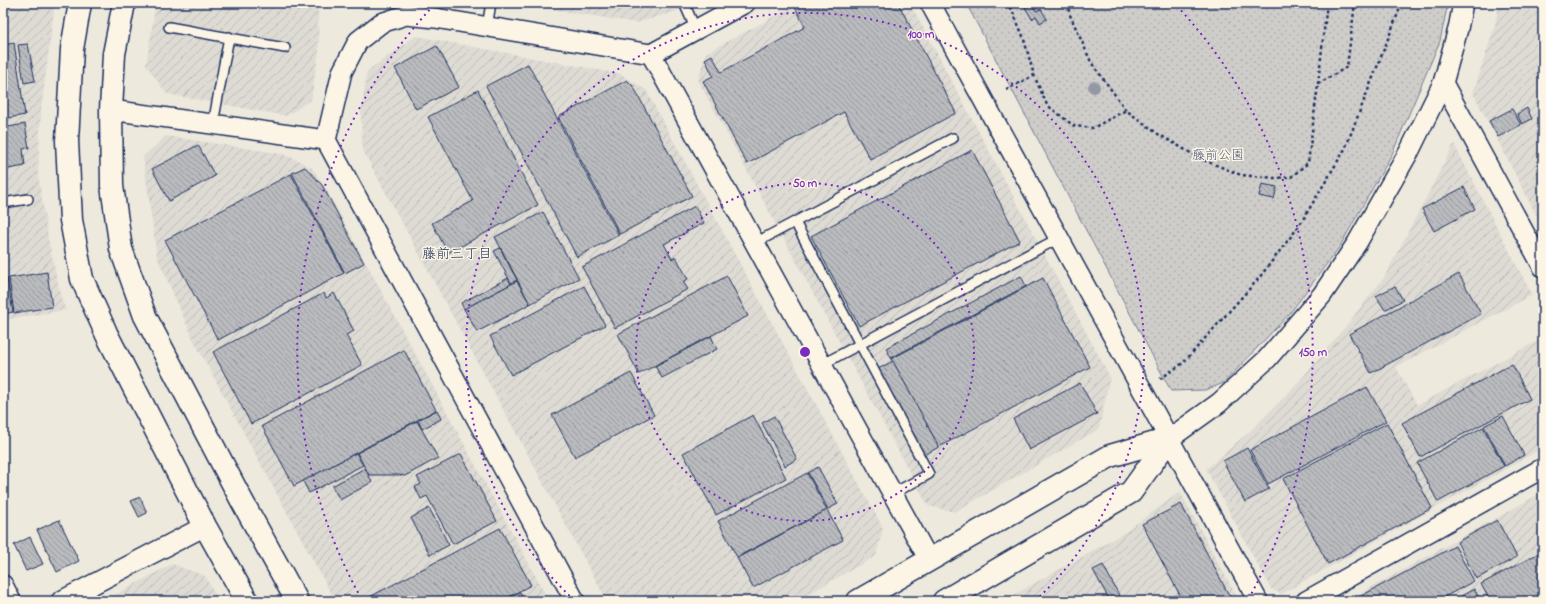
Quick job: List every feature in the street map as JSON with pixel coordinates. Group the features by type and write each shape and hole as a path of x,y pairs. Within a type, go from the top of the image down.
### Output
{"street":[{"path":"80,3 72,48 67,141 71,220 82,278 107,335 206,526 247,601"},
{"path":"124,3 114,54 111,110 112,186 121,249 145,316 242,501 297,601"},
{"path":"575,601 326,140 342,72 358,41 381,23 406,15 651,54 745,3"},
{"path":"930,3 1258,601"},
{"path":"858,601 1110,456 1169,439 1219,404 1267,360 1322,295 1357,243 1410,150 1443,83 1458,29 1463,3"},
{"path":"651,54 929,560"},
{"path":"1443,83 1543,267"},
{"path":"111,110 326,140"},
{"path":"944,601 1131,492 1169,439"},
{"path":"1306,601 1543,468"},
{"path":"62,601 206,526"},
{"path":"3,585 11,601"}],"lane":[{"path":"487,27 491,3"},
{"path":"684,3 696,30"},
{"path":"169,27 285,48"},
{"path":"213,124 229,38"},
{"path":"755,243 953,138"},
{"path":"3,203 28,199"},
{"path":"794,222 929,474 892,494"},
{"path":"821,365 1059,238"}],"path":[{"path":"1005,3 1012,10 1023,36 1034,75 1047,106 1074,126 1093,128 1126,110"},
{"path":"1067,3 1070,15 1091,62 1126,110 1158,134 1201,159 1241,175 1274,178 1291,177 1308,163 1327,3"},
{"path":"1318,84 1346,67 1355,3"},
{"path":"1160,379 1183,363 1259,278 1298,226 1345,149 1402,3"},
{"path":"1006,90 1034,75"}],"shaded area":[{"path":"3,3 55,3 41,111 38,174 48,238 62,301 66,310 3,320"},
{"path":"156,3 318,3 319,51 311,100 286,116 167,94 146,65"},
{"path":"513,3 692,3 677,11 636,23"},
{"path":"799,3 910,3 1110,377 1099,429 955,512 928,506 698,80 706,53"},
{"path":"1499,3 1543,3 1543,228 1473,93 1495,25"},
{"path":"416,36 620,74 646,90 883,528 876,556 796,601 607,601 362,149 361,114 367,71"},
{"path":"166,136 283,154 312,168 326,189 549,601 335,601 194,341 157,257 143,157"},
{"path":"1454,144 1532,295 1396,367 1417,405 1543,338 1543,448 1281,594 1271,589 1206,469 1249,432 1297,384 1350,321 1385,276"},
{"path":"1180,492 1239,601 1003,601 1122,534"},
{"path":"1543,492 1543,601 1347,601"},
{"path":"172,564 205,576 219,601 104,601"}],"green space":[{"name":"藤前公園","path":"966,3 1448,3 1440,41 1392,154 1340,246 1290,313 1224,383 1205,390 1171,391"}],"building":[{"path":"608,3 633,3 632,9 607,5"},
{"path":"803,3 898,3 956,113 870,159 844,112 747,164 703,81 713,76 705,59 712,55 721,72 805,27 795,7"},
{"path":"1032,4 1036,11 1041,9 1047,19 1040,23 1036,16 1032,19 1025,7"},
{"path":"14,43 25,115 3,119 3,45"},
{"path":"28,44 35,81 24,83 18,45"},
{"path":"437,46 459,87 416,109 395,68"},
{"path":"528,64 619,235 577,257 486,86"},
{"path":"627,80 633,86 692,196 620,234 558,117"},
{"path":"478,90 538,205 448,253 432,223 473,201 428,117"},
{"path":"1527,108 1532,119 1522,124 1517,114"},
{"path":"1512,109 1521,125 1498,137 1489,121"},
{"path":"25,124 29,148 23,149 25,166 3,170 3,128"},
{"path":"198,145 215,176 169,201 152,169"},
{"path":"972,150 1020,241 859,326 811,236"},
{"path":"305,167 322,185 364,263 345,273 292,173"},
{"path":"291,174 344,273 218,340 165,240"},
{"path":"1262,184 1277,187 1274,199 1259,196"},
{"path":"1464,187 1475,209 1434,231 1422,209"},
{"path":"695,206 704,223 664,244 672,259 676,257 688,279 683,282 688,289 615,328 582,267"},
{"path":"543,212 579,278 530,304 495,237"},
{"path":"500,248 517,280 511,283 494,251"},
{"path":"47,272 52,307 14,313 9,278"},
{"path":"1459,274 1481,314 1371,373 1349,334"},
{"path":"727,276 748,316 639,374 618,334"},
{"path":"1021,276 1026,286 891,358 886,348"},
{"path":"7,278 13,312 3,314 3,279"},
{"path":"508,278 511,284 464,309 461,303"},
{"path":"1043,278 1090,367 939,447 891,359"},
{"path":"517,281 530,304 477,332 464,309"},
{"path":"584,286 605,325 511,375 490,336"},
{"path":"1395,286 1403,300 1385,310 1376,296"},
{"path":"324,293 326,298 334,293 354,331 346,335 362,365 251,424 213,352"},
{"path":"711,336 717,349 662,378 655,366"},
{"path":"404,350 436,410 294,486 262,426"},
{"path":"893,361 939,447 924,455 878,369"},
{"path":"1512,364 1530,399 1420,457 1402,423"},
{"path":"631,373 654,415 575,457 552,415"},
{"path":"1080,383 1097,414 1029,450 1013,419"},
{"path":"1367,387 1386,421 1268,484 1250,450"},
{"path":"437,410 441,419 422,429 418,420"},
{"path":"753,415 786,478 716,515 683,453"},
{"path":"774,416 797,459 785,466 762,423"},
{"path":"1503,416 1524,455 1505,466 1484,426"},
{"path":"417,421 438,458 405,476 369,475 357,453"},
{"path":"1387,423 1432,508 1328,564 1283,479"},
{"path":"1483,427 1504,466 1438,502 1417,463"},
{"path":"1247,448 1269,489 1245,502 1223,461"},
{"path":"356,453 363,465 309,493 303,481"},
{"path":"461,454 497,521 453,544 427,496 421,499 415,487 421,484 417,477"},
{"path":"818,467 838,504 828,509 808,473"},
{"path":"365,468 372,482 340,500 332,486"},
{"path":"807,473 827,510 737,557 718,521"},
{"path":"140,497 147,513 139,517 131,501"},
{"path":"1181,504 1231,599 1228,601 1183,601 1142,524"},
{"path":"429,508 449,545 430,555 411,518"},
{"path":"827,510 843,540 753,588 737,558"},
{"path":"59,520 79,561 57,572 37,530"},
{"path":"1497,520 1517,557 1476,579 1457,542"},
{"path":"500,528 531,585 501,601 362,601"},
{"path":"30,537 43,564 26,571 14,545"},
{"path":"1455,546 1474,581 1437,601 1361,601 1359,597"},
{"path":"1543,551 1543,599 1540,601 1490,601 1481,584"},
{"path":"1103,565 1120,597 1112,601 1110,601 1093,570"},
{"path":"1474,589 1481,601 1452,601"},
{"path":"520,592 524,601 503,601"}],"district":[{"name":"藤前三丁目","path":"457,254"}]}
